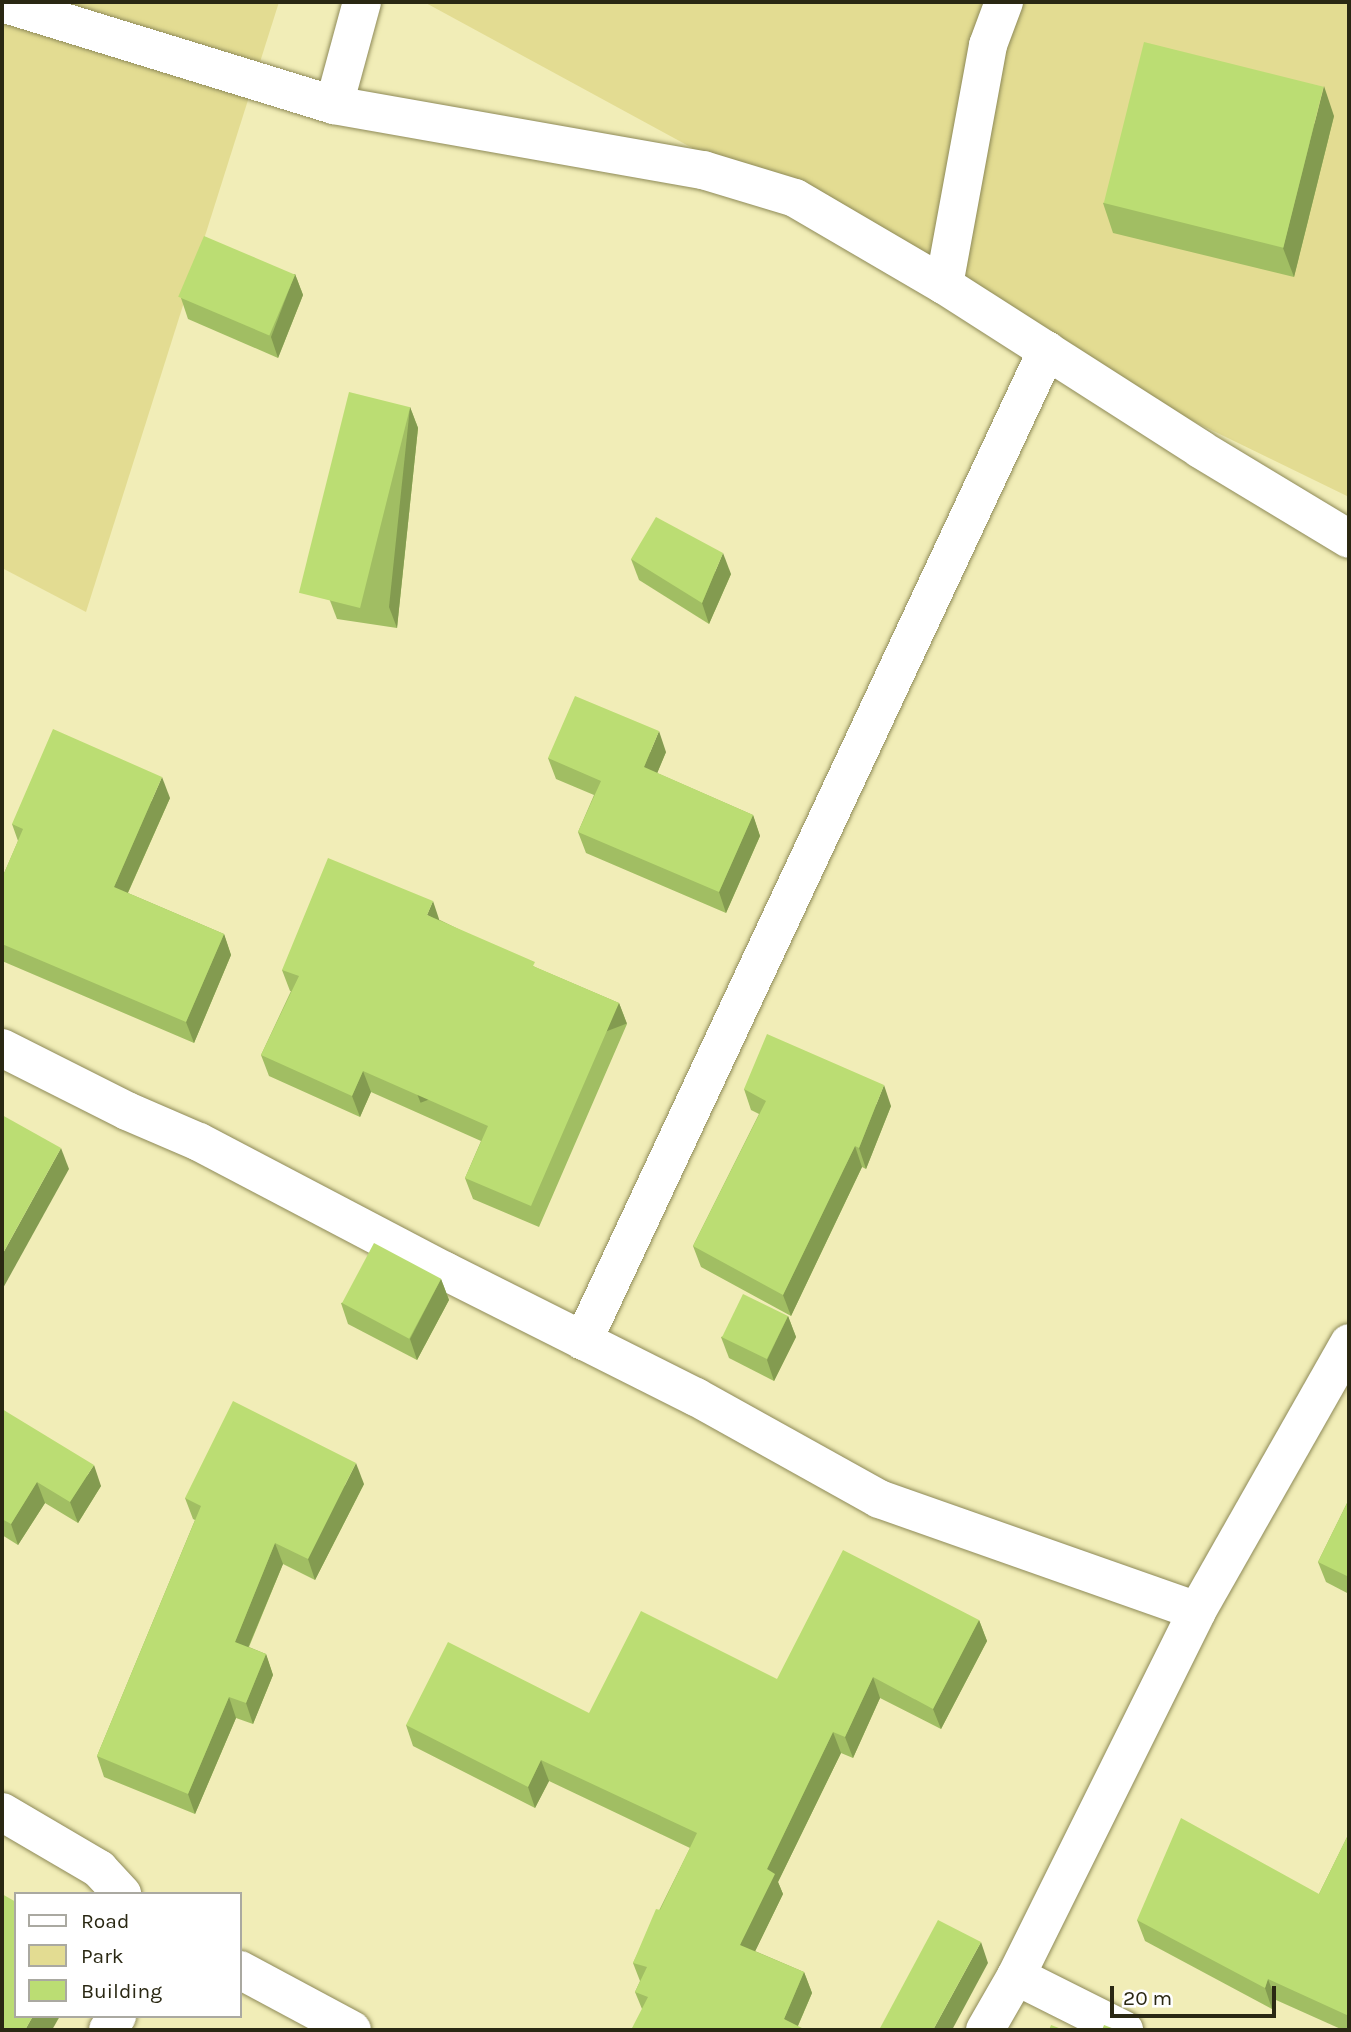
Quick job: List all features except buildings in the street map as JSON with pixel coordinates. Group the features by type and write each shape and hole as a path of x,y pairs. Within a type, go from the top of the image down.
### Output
{"street":[{"path":"334,105 362,2"},
{"path":"944,285 988,45 1004,2"},
{"path":"2,3 334,105 703,170 794,198 944,285 1349,539"},
{"path":"583,1341 1047,350"},
{"path":"2,1048 127,1111 199,1142 695,1397 879,1499 1197,1611"},
{"path":"985,2030 1016,1976 1197,1611 1344,1366"},
{"path":"2,1812 99,1869 120,1892"},
{"path":"242,1971 352,2030"},
{"path":"1016,1976 1124,2030"}],"green space":[{"path":"2,2 279,2 86,612 2,568"},
{"path":"424,2 1349,2 1349,497 1047,350 944,285"}]}
